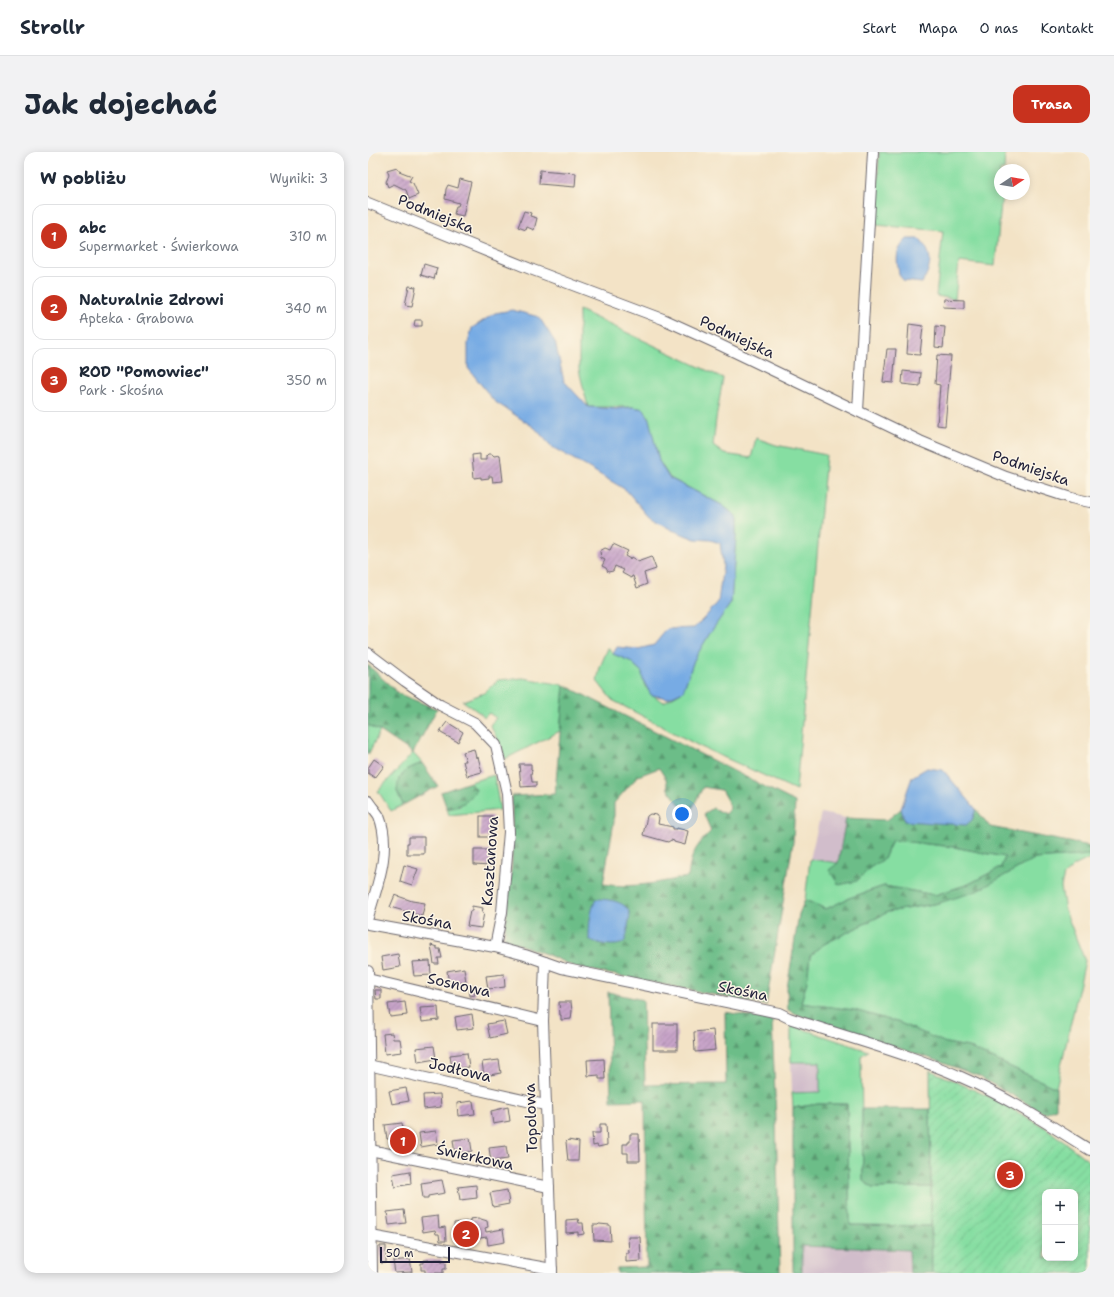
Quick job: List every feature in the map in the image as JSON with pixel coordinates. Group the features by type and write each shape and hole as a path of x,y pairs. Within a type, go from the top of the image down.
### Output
{"street":[{"path":"858,411 873,152"},
{"name":"Podmiejska","path":"368,203 533,270 662,319 920,441 1006,477 1071,498 1090,502"},
{"name":"Kasztanowa","path":"368,653 440,705 475,723 496,745 507,793 509,832 502,912 495,947"},
{"path":"368,801 378,816 384,839 383,860 368,917"},
{"name":"Skośna","path":"368,924 495,947 525,955 562,968 779,1013 961,1077 1015,1103 1090,1150"},
{"name":"Topolowa","path":"545,962 543,1021 552,1271"},
{"path":"368,971 370,1252 372,1273"},
{"name":"Sosnowa","path":"368,979 543,1021"},
{"name":"Jodłowa","path":"368,1065 545,1105"},
{"name":"Świerkowa","path":"370,1150 550,1187"},
{"path":"371,1236 552,1271"}],"shaded area":[{"path":"821,813 846,818 838,863 810,859"},
{"path":"791,1062 820,1062 820,1092 792,1093"},
{"path":"931,1226 932,1273 793,1273 793,1227"}],"green space":[{"path":"879,152 1005,152 1004,164 994,164 994,200 1001,200 995,266 959,262 955,299 936,296 943,231 876,225"},
{"path":"579,310 723,378 713,446 724,454 751,458 756,438 776,445 826,455 796,790 699,746 612,700 597,681 600,667 608,648 613,654 630,661 642,672 644,683 648,690 664,702 683,691 694,660 710,633 731,603 736,537 736,516 722,505 670,478 659,461 648,416 644,409 633,407 588,407 579,370"},
{"path":"368,665 399,694 437,709 413,753 380,731 368,725"},
{"path":"523,678 564,685 560,731 505,759 501,746 490,725 496,718 489,713 484,718 481,714 463,701 484,693 498,680"},
{"path":"564,685 795,802 793,842 766,1005 575,967 546,954 504,939 512,863 512,796 555,794","holes":["659,768 666,779 668,789 683,809 693,807 703,787 721,790 730,808 725,814 713,808 704,814 711,831 697,847 692,857 688,877 656,883 625,886 603,884 614,822 614,803 638,776"]},
{"path":"368,725 380,731 368,755"},
{"path":"413,753 422,763 408,769 397,791 403,805 391,811 378,791"},
{"path":"422,763 438,786 403,805 397,791 399,778 408,769"},
{"path":"494,775 500,810 449,815 447,809 460,806 476,790 470,782"},
{"path":"470,782 476,790 473,794 464,803 447,809 441,792"},
{"path":"901,809 905,821 972,820 976,809 990,827 1090,846 1090,855 1034,859 977,891 939,903 888,912 824,944 810,956 807,981 801,1003 854,1010 900,1023 946,1043 968,1047 1056,1088 1056,1108 1044,1113 978,1076 935,1060 801,1016 788,1010 787,988 799,914 805,900 826,909 849,898 884,886 935,895 969,884 1001,867 1005,857 954,847 892,840 884,859 871,867 857,881 839,885 829,870 838,863 846,818 887,820"},
{"path":"892,840 954,847 1005,857 1001,867 969,884 935,895 884,886 849,898 826,909 805,900 810,859 838,863 857,881 871,867 884,859"},
{"path":"1090,855 1090,858 1074,866 1064,875 1061,887 1065,910 1085,961 1056,1088 968,1047 946,1043 900,1023 854,1010 801,1003 807,981 810,956 824,944 888,912 939,903 1011,872 1034,859"},
{"path":"608,992 643,1000 645,1085 726,1084 725,1012 772,1020 780,1273 617,1273 617,1268 647,1267 645,1100 611,1101"},
{"path":"791,1025 868,1051 861,1056 863,1180 872,1188 931,1187 931,1226 850,1225 847,1104 818,1104 793,1108 792,1093 820,1092 820,1062 791,1062"},
{"path":"930,1070 992,1098 1046,1128 1090,1162 1090,1273 932,1273"},
{"path":"818,1104 847,1104 850,1225 931,1226 932,1273 910,1273 909,1250 802,1246 802,1273 793,1273 793,1108"},
{"path":"862,1109 930,1109 931,1187 872,1188 863,1180"}],"water":[{"path":"907,239 919,239 924,244 929,255 930,260 928,271 922,283 904,281 899,275 897,256 900,248"},
{"path":"512,310 539,317 555,342 564,381 588,407 616,409 633,407 644,409 649,419 659,461 669,478 722,505 736,516 736,537 731,603 710,633 694,660 683,691 668,698 651,695 643,680 642,672 630,661 613,654 617,647 638,649 654,645 667,629 694,628 707,615 718,602 723,565 720,543 710,540 695,539 672,530 649,517 626,490 552,447 535,428 494,401 468,368 468,343 472,328 495,313"},
{"path":"927,768 943,770 976,809 972,820 966,825 905,821 901,809 912,777"},
{"path":"596,899 616,902 628,910 630,916 626,937 624,942 621,944 606,945 589,939 590,918"}],"building":[{"path":"397,167 399,171 412,176 409,181 413,183 418,195 409,199 406,190 394,184 388,187 386,182 389,175 387,170"},
{"path":"540,170 576,173 575,187 539,184"},
{"path":"460,179 471,182 463,216 454,214 456,206 458,206 459,203 445,199 448,185 458,188"},
{"path":"524,211 531,213 530,216 537,218 534,230 527,227 526,230 518,227"},
{"path":"424,264 437,268 434,279 421,275"},
{"path":"409,286 416,287 412,306 405,305"},
{"path":"944,299 964,300 964,308 943,307"},
{"path":"415,320 422,320 422,326 414,326"},
{"path":"909,324 923,326 920,355 907,354"},
{"path":"936,326 945,327 943,348 935,347"},
{"path":"887,349 896,349 893,383 883,382"},
{"path":"937,355 951,356 945,426 937,425 940,385 935,384"},
{"path":"903,371 921,373 920,386 902,384"},
{"path":"480,454 480,460 486,460 486,456 488,454 492,454 494,456 500,455 503,481 493,482 492,476 481,479 481,477 474,478 472,455"},
{"path":"613,544 628,551 625,556 630,559 631,557 639,562 651,557 652,558 656,569 644,573 647,584 637,588 633,576 631,578 622,573 624,570 615,566 613,571 608,572 606,568 602,566 605,560 601,558 600,551 605,548 610,550"},
{"path":"447,722 463,732 458,742 441,733 440,731"},
{"path":"474,749 482,772 467,776 463,761 466,761 463,752"},
{"path":"374,759 384,766 375,778 368,773 368,768"},
{"path":"519,764 531,764 532,782 536,782 536,786 521,787"},
{"path":"650,814 657,815 659,818 658,824 673,827 673,829 677,828 688,831 685,845 671,840 668,842 643,835 647,816"},
{"path":"480,816 492,816 492,837 480,837"},
{"path":"409,837 424,837 424,854 407,854 407,843 409,843"},
{"path":"474,850 490,850 491,866 474,865"},
{"path":"404,865 418,869 412,885 400,881"},
{"path":"395,895 412,901 425,903 422,916 390,907"},
{"path":"472,906 483,908 482,913 484,913 481,928 467,926 470,911 472,911"},
{"path":"431,945 437,947 437,949 440,949 442,958 438,958 439,964 434,964"},
{"path":"398,954 400,967 383,970 381,957"},
{"path":"430,961 431,975 414,976 412,962"},
{"path":"464,968 466,982 449,984 447,971"},
{"path":"504,974 505,987 488,989 486,976"},
{"path":"474,985 475,995 470,996 469,986"},
{"path":"375,990 381,990 381,999 376,999"},
{"path":"405,1002 407,1015 390,1017 388,1004"},
{"path":"559,1002 571,1002 571,1019 561,1020"},
{"path":"438,1007 439,1020 422,1022 420,1008"},
{"path":"472,1014 474,1028 457,1030 455,1017"},
{"path":"504,1021 507,1034 490,1038 487,1024"},
{"path":"653,1024 677,1024 677,1050 653,1050"},
{"path":"713,1030 715,1050 695,1052 694,1032"},
{"path":"392,1033 393,1039 400,1039 402,1052 385,1054 383,1034"},
{"path":"434,1046 436,1059 418,1062 416,1048"},
{"path":"467,1053 469,1067 452,1069 450,1055"},
{"path":"604,1059 605,1079 599,1079 599,1075 588,1076 587,1060"},
{"path":"499,1060 501,1073 484,1076 482,1062"},
{"path":"406,1088 409,1101 392,1104 389,1091"},
{"path":"440,1094 441,1107 424,1109 423,1095"},
{"path":"473,1101 475,1114 458,1116 457,1103"},
{"path":"508,1107 510,1121 493,1124 491,1111"},
{"path":"402,1123 404,1133 406,1133 408,1145 398,1144 397,1138 387,1139 385,1125"},
{"path":"600,1124 606,1124 607,1145 598,1147 597,1145 593,1146 592,1133 600,1133"},
{"path":"436,1131 438,1144 421,1147 419,1133"},
{"path":"630,1134 639,1134 640,1161 628,1161 628,1153 623,1153 623,1144 628,1144 628,1142 630,1142"},
{"path":"470,1138 472,1151 455,1154 453,1140"},
{"path":"568,1140 579,1142 578,1161 568,1161 566,1142"},
{"path":"506,1146 508,1159 491,1161 489,1148"},
{"path":"410,1171 411,1184 395,1187 393,1174"},
{"path":"442,1180 445,1193 423,1198 421,1183"},
{"path":"476,1185 477,1198 460,1200 458,1187"},
{"path":"507,1190 509,1204 493,1207 490,1193"},
{"path":"404,1210 406,1223 389,1225 387,1212"},
{"path":"438,1216 439,1228 445,1227 446,1241 440,1241 439,1234 436,1234 435,1230 423,1232 421,1218"},
{"path":"478,1218 487,1221 488,1227 485,1228 486,1232 503,1229 505,1242 488,1245 487,1237 473,1239 472,1234 455,1237 454,1223 470,1221 470,1219"},
{"path":"578,1219 579,1223 583,1223 584,1234 578,1235 578,1232 566,1233 566,1220"},
{"path":"593,1225 610,1225 611,1241 594,1240"},
{"path":"628,1237 640,1237 641,1261 626,1262 626,1253 629,1253"},
{"path":"380,1246 386,1246 386,1263 381,1263"},
{"path":"410,1259 412,1272 395,1273 393,1261"},
{"path":"442,1259 442,1262 446,1262 446,1269 443,1269 443,1273 425,1273 425,1270 421,1270 421,1263 424,1263 424,1260"}],"place":[{"name":"abc","path":"403,1141"},
{"name":"ROD \"Pomowiec\"","path":"1010,1175"},
{"name":"Naturalnie Zdrowi","path":"466,1234"}]}
